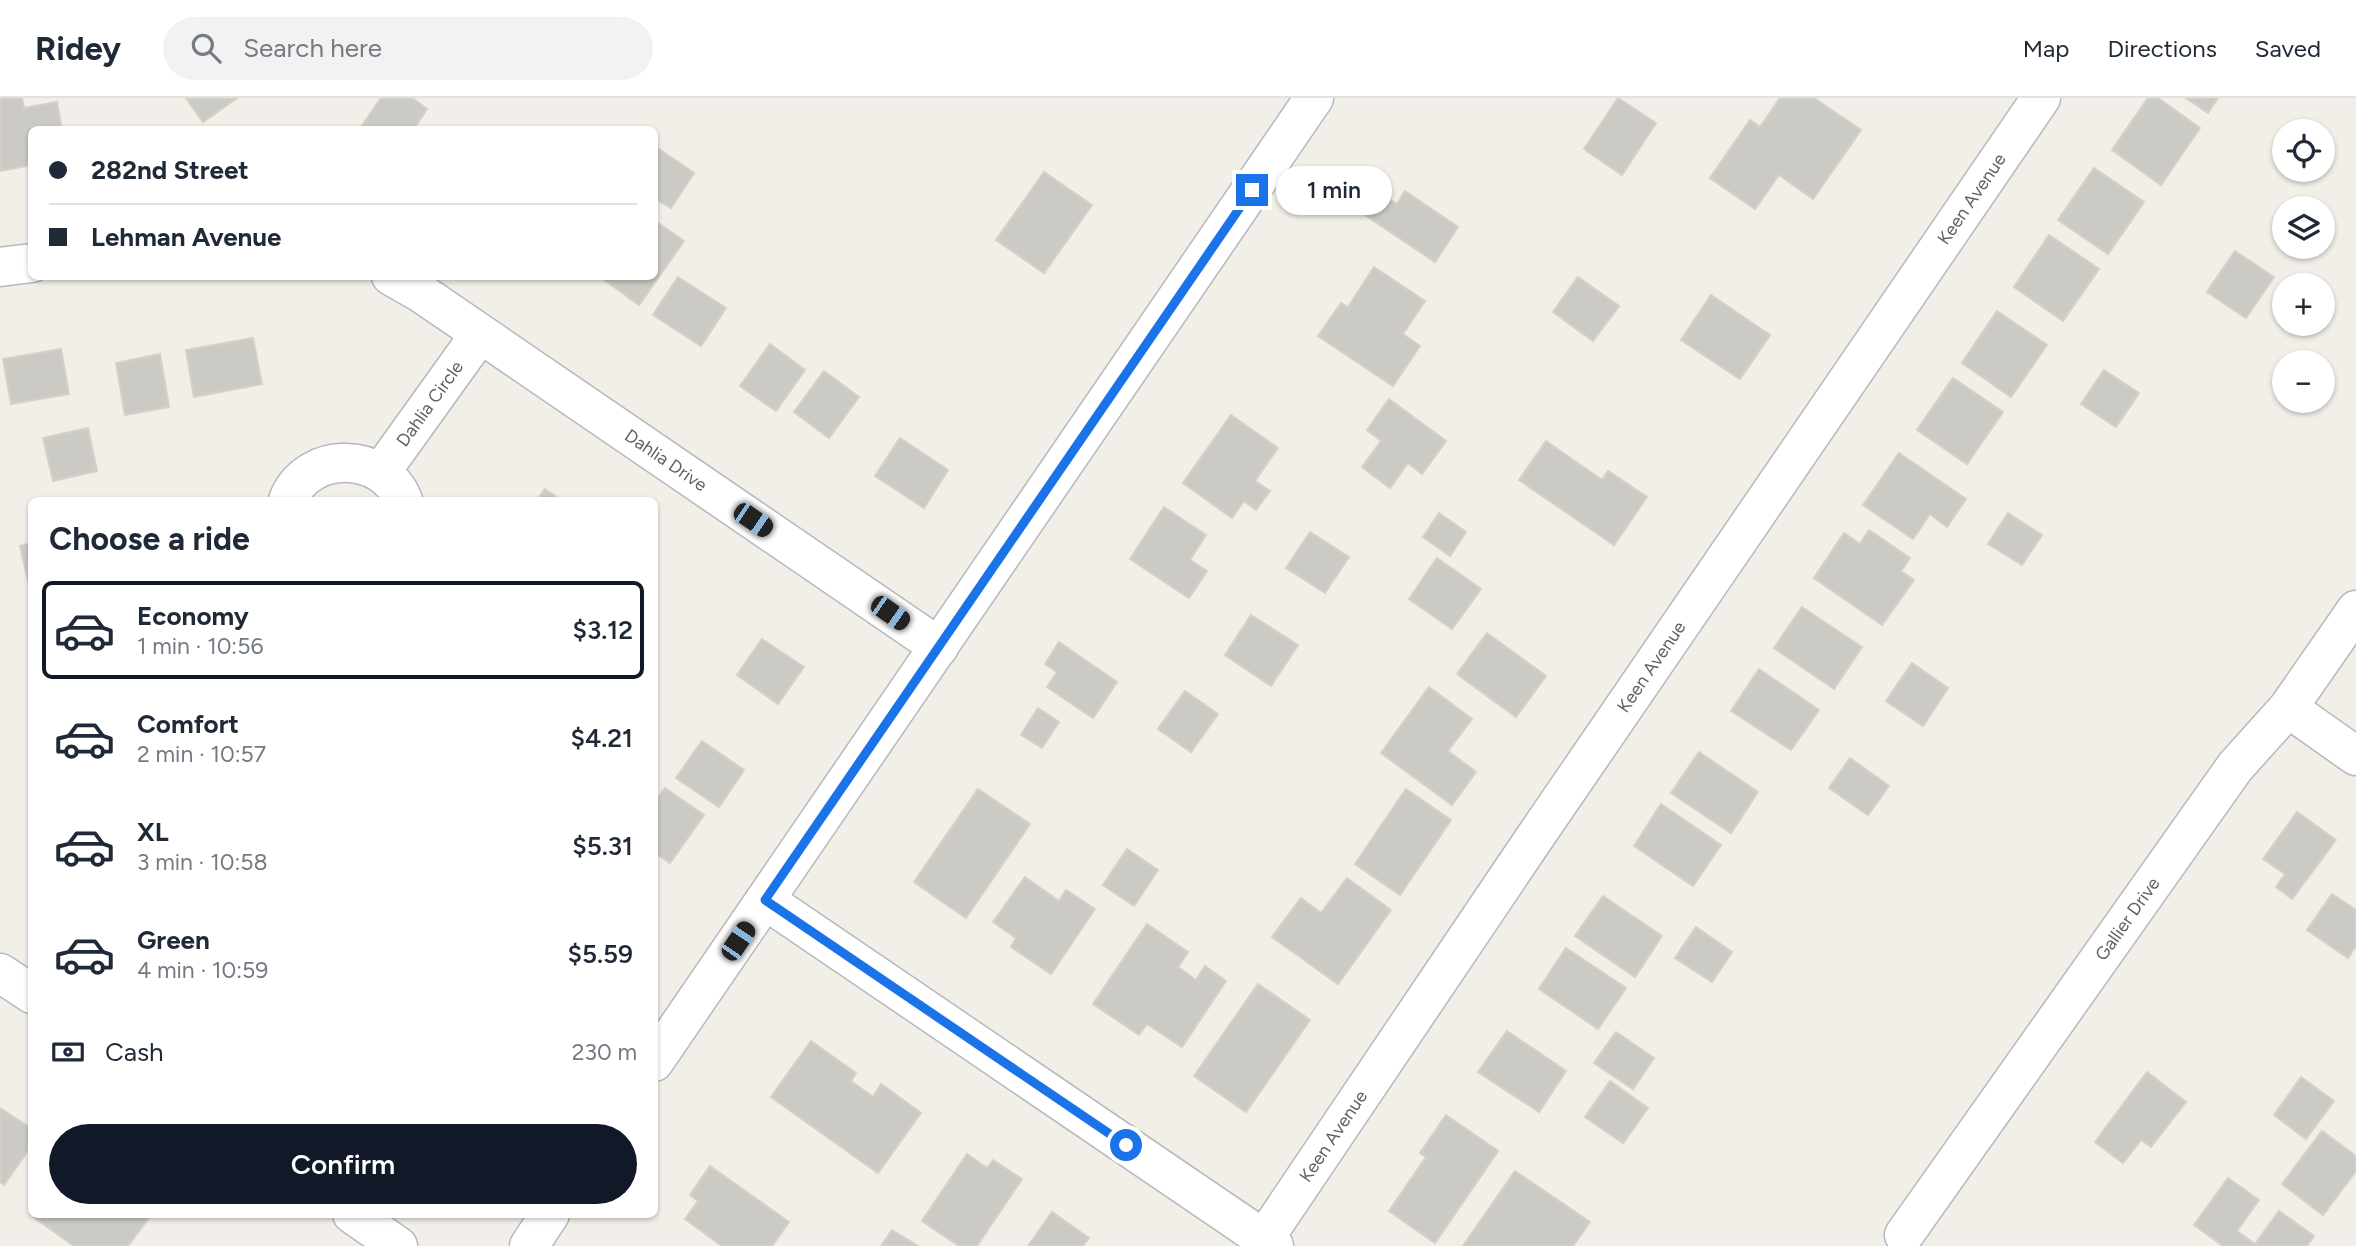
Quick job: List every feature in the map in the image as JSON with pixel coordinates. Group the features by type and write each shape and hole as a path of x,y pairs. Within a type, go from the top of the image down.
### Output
{"street":[{"path":"658,1056 1314,98"},
{"name":"Keen Avenue","path":"1269,1242 1531,843 2041,98"},
{"path":"0,267 28,263"},
{"name":"Dahlia Drive","path":"398,280 421,293 939,647"},
{"name":"Dahlia Circle","path":"290,497 308,474 332,463 357,463 392,486 480,334"},
{"name":"Gallier Drive","path":"1904,1235 2235,767 2288,708 2356,610"},
{"path":"2288,708 2356,756"},
{"path":"765,900 1269,1242"},
{"path":"0,973 28,991"},
{"path":"358,1218 398,1246"},
{"path":"529,1246 547,1218"}],"building":[{"path":"0,98 22,98 24,108 57,102 61,126 28,126 28,166 0,171"},
{"path":"186,98 237,98 203,122"},
{"path":"381,98 412,98 427,109 416,126 362,126"},
{"path":"1618,98 1656,123 1622,175 1584,149"},
{"path":"1780,98 1814,98 1861,130 1813,199 1779,175 1755,209 1710,178 1750,120 1760,127"},
{"path":"2148,98 2158,98 2200,128 2161,185 2112,150"},
{"path":"2186,98 2218,98 2208,113"},
{"path":"658,148 694,173 671,208 658,200"},
{"path":"2094,168 2144,202 2108,254 2058,220"},
{"path":"1044,172 1092,205 1044,273 996,240"},
{"path":"1405,191 1458,227 1435,262 1365,215 1380,193 1397,204"},
{"path":"658,223 684,241 658,278"},
{"path":"2049,235 2099,269 2063,321 2014,287"},
{"path":"2235,251 2272,276 2272,280 2246,318 2207,292"},
{"path":"1374,267 1425,301 1403,334 1420,346 1393,386 1318,336 1341,303 1348,307"},
{"path":"678,277 726,308 701,346 653,315"},
{"path":"1578,277 1619,306 1593,341 1553,312"},
{"path":"604,280 657,280 639,305"},
{"path":"1711,295 1770,335 1740,379 1681,340"},
{"path":"1997,311 2047,345 2011,397 1962,363"},
{"path":"253,338 262,384 194,397 186,350"},
{"path":"770,344 805,370 776,411 740,386"},
{"path":"61,349 69,394 11,404 3,359"},
{"path":"160,354 169,407 125,415 116,363"},
{"path":"2104,370 2139,393 2116,427 2081,404"},
{"path":"824,371 859,397 829,438 794,412"},
{"path":"1953,378 2003,412 1967,464 1917,430"},
{"path":"1389,399 1446,441 1422,474 1408,463 1390,488 1362,467 1381,441 1367,430"},
{"path":"1231,415 1278,448 1255,481 1270,491 1256,510 1244,501 1232,518 1183,483"},
{"path":"88,428 97,471 53,481 43,438"},
{"path":"900,438 948,470 924,508 875,476"},
{"path":"1546,441 1602,480 1608,471 1647,497 1614,545 1519,480"},
{"path":"1899,453 1966,499 1947,527 1930,514 1913,539 1863,505"},
{"path":"545,489 557,497 539,497"},
{"path":"1164,507 1206,535 1190,560 1207,571 1189,598 1130,559"},
{"path":"1439,513 1466,532 1450,556 1423,537"},
{"path":"2008,513 2042,535 2022,565 1988,544"},
{"path":"1869,530 1910,558 1901,571 1914,580 1882,625 1814,578 1844,533 1860,544"},
{"path":"1310,532 1349,557 1325,593 1286,568"},
{"path":"28,544 28,581 20,546"},
{"path":"1437,558 1481,589 1452,629 1409,599"},
{"path":"1802,607 1862,647 1834,689 1774,648"},
{"path":"1251,615 1298,645 1271,686 1225,655"},
{"path":"1487,633 1546,676 1516,717 1457,674"},
{"path":"762,639 804,667 778,704 737,675"},
{"path":"1059,642 1117,682 1093,718 1047,687 1057,672 1045,664"},
{"path":"1912,663 1948,688 1923,726 1886,701"},
{"path":"1759,669 1819,710 1791,750 1731,711"},
{"path":"1429,687 1472,719 1448,751 1476,772 1452,805 1381,753"},
{"path":"1185,691 1218,714 1191,752 1158,729"},
{"path":"1038,708 1059,722 1042,748 1021,735"},
{"path":"702,741 744,770 719,807 676,778"},
{"path":"1699,752 1758,792 1731,833 1671,793"},
{"path":"1850,758 1889,786 1868,815 1829,788"},
{"path":"665,788 704,815 670,863 658,855 658,798"},
{"path":"978,789 1030,824 966,918 914,882"},
{"path":"1406,789 1451,820 1400,895 1355,864"},
{"path":"1661,804 1721,845 1693,886 1634,846"},
{"path":"2297,812 2336,840 2292,899 2276,887 2285,874 2263,859"},
{"path":"1127,849 1158,870 1134,906 1103,885"},
{"path":"1025,877 1059,901 1066,890 1095,909 1051,974 1011,947 1016,938 993,922"},
{"path":"1347,878 1391,910 1338,984 1272,937 1301,898 1321,913"},
{"path":"2332,894 2356,910 2356,946 2348,958 2307,930"},
{"path":"1603,896 1662,936 1635,977 1575,936"},
{"path":"1147,924 1188,952 1178,967 1196,980 1205,966 1226,981 1182,1047 1147,1024 1139,1035 1093,1004"},
{"path":"1696,927 1732,952 1712,982 1675,958"},
{"path":"1566,948 1626,988 1598,1029 1539,989"},
{"path":"1258,984 1310,1020 1246,1112 1194,1076"},
{"path":"1507,1031 1566,1071 1539,1112 1478,1072"},
{"path":"1616,1032 1654,1058 1633,1089 1594,1063"},
{"path":"811,1041 856,1073 851,1081 873,1097 881,1084 921,1113 878,1173 771,1097"},
{"path":"2147,1072 2186,1102 2151,1147 2141,1140 2123,1163 2095,1142"},
{"path":"2301,1077 2334,1101 2306,1139 2274,1115"},
{"path":"1610,1081 1648,1108 1623,1143 1585,1117"},
{"path":"0,1108 28,1126 28,1151 4,1185 0,1182"},
{"path":"1446,1115 1498,1151 1435,1243 1389,1211 1426,1157 1420,1153"},
{"path":"2322,1131 2356,1156 2356,1171 2323,1215 2282,1184"},
{"path":"967,1154 987,1168 993,1160 1022,1179 977,1246 959,1246 922,1221"},
{"path":"710,1166 789,1222 772,1246 722,1246 685,1219 698,1201 690,1195"},
{"path":"1515,1171 1590,1222 1573,1246 1463,1246"},
{"path":"2228,1178 2259,1200 2237,1231 2255,1244 2279,1211 2314,1236 2307,1246 2223,1246 2194,1225"},
{"path":"1052,1212 1089,1238 1083,1246 1028,1246"},
{"path":"35,1218 149,1218 128,1246 74,1246"},
{"path":"892,1230 918,1246 881,1246"}],"route":[{"path":"1126,1145 765,900 1252,190"}]}
